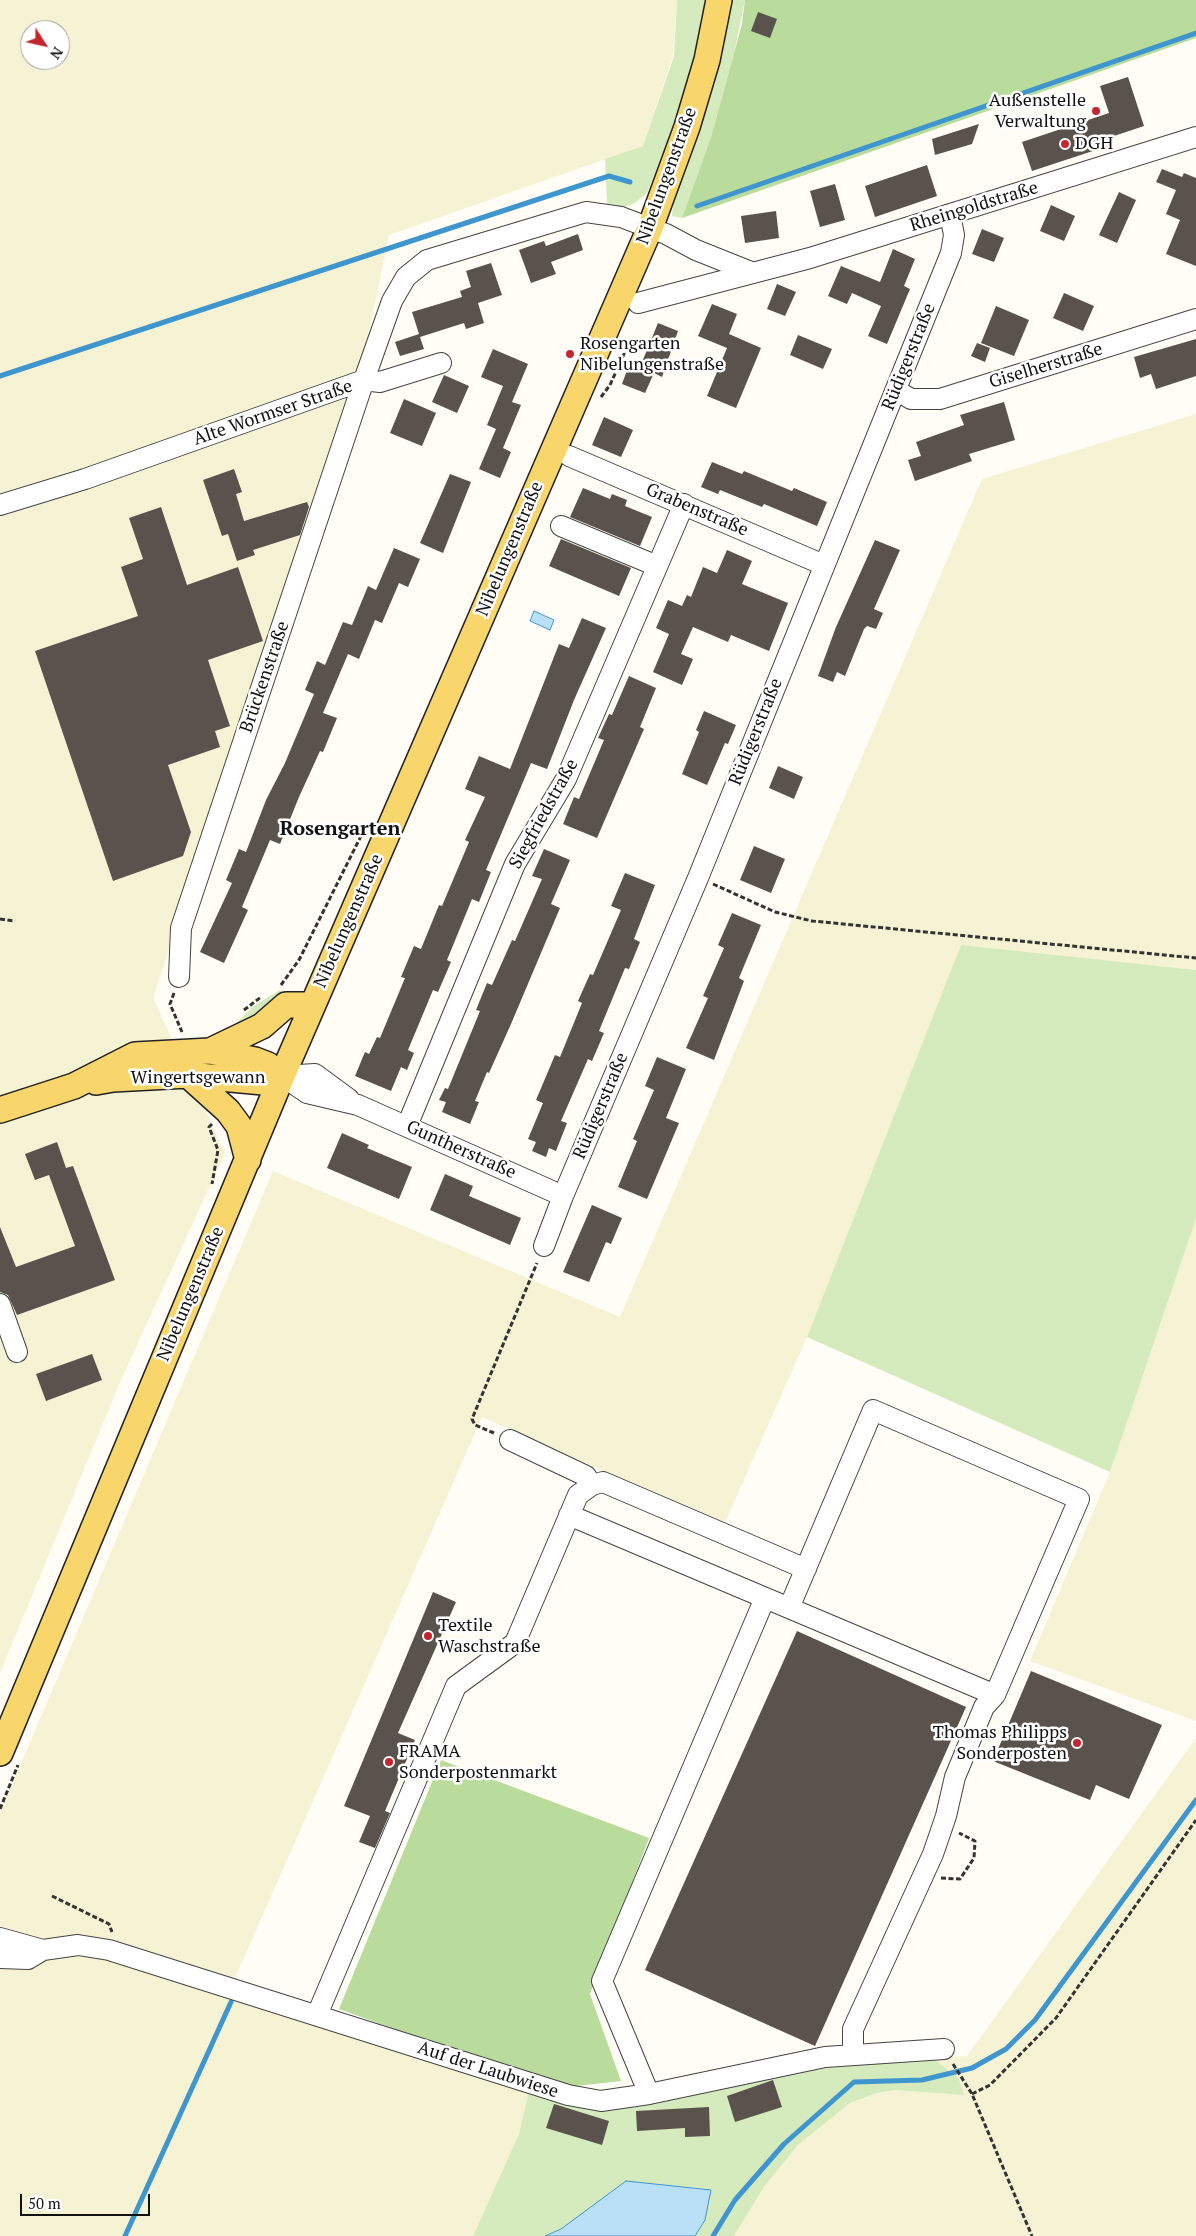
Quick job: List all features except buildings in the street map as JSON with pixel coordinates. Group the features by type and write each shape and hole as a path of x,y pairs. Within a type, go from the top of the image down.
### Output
{"main road":[{"name":"Nibelungenstraße","path":"10,1758 312,1004 650,228 687,127 707,60 720,0"},
{"path":"210,1051 270,1021 286,1005 312,1004"},
{"name":"Wingertsgewann","path":"74,1086 135,1055 210,1051 268,1065 282,1076"},
{"path":"188,1075 228,1112 239,1126 248,1160"},
{"name":"Wingertsgewann","path":"0,1110 74,1086 113,1078 188,1075 264,1082 282,1076"}],"street":[{"name":"Rheingoldstraße","path":"638,303 810,258 1196,137"},
{"name":"Alte Wormser Straße","path":"0,505 85,479 364,380 392,301 406,277 428,260 586,212 621,218 650,228"},
{"name":"Rüdigerstraße","path":"544,1246 563,1196 698,878 950,253 954,235 950,214"},
{"path":"650,228 751,272"},
{"name":"Giselherstraße","path":"896,390 911,399 940,399 1196,319"},
{"path":"364,380 380,382 441,362"},
{"name":"Brückenstraße","path":"179,977 181,928 364,380"},
{"name":"Grabenstraße","path":"569,456 824,565"},
{"name":"Siegfriedstraße","path":"407,1126 515,864 566,779 684,504"},
{"path":"561,526 657,566"},
{"name":"Guntherstraße","path":"282,1076 307,1093 358,1105 563,1196"},
{"path":"0,1304 18,1352"},
{"path":"789,1608 873,1410 1079,1499 995,1695 984,1707 955,1776 943,1825 922,1878 853,2029 854,2055"},
{"path":"510,1440 586,1476 592,1485"},
{"path":"317,2015 456,1686 514,1643 578,1495 592,1485 603,1482 806,1569"},
{"path":"569,1515 995,1695"},
{"path":"649,2094 602,1982 765,1598"},
{"name":"Auf der Laubwiese","path":"0,1938 43,1950"},
{"name":"Auf der Laubwiese","path":"0,1958 28,1959 43,1950 78,1945 118,1952 568,2095 601,2101 649,2094 824,2057 854,2055 948,2057"}],"path":[{"path":"599,400 610,385 624,354 622,338"},
{"path":"698,878 775,912 812,921 1196,958"},
{"path":"0,919 15,921"},
{"path":"179,977 170,1004 183,1036"},
{"path":"510,1440 476,1425 472,1419 544,1246"},
{"path":"0,1809 10,1758"},
{"path":"972,2094 990,2085 1056,2018 1196,1820"},
{"path":"922,1878 960,1879 974,1858 975,1841 943,1825"},
{"path":"52,1896 109,1924 118,1952"},
{"path":"948,2057 972,2094 1032,2236"}],"shaded area":[{"path":"0,0 677,0 673,56 643,146 389,235 360,376 153,998 225,1153 121,1380 0,1673"},
{"path":"1196,414 1196,970 961,946 807,1337 724,1525 482,1417 228,1994 530,2087 519,2134 473,2236 0,2236 0,1813 273,1171 620,1317 982,479"},
{"path":"1196,1219 1196,1721 1030,1661 1110,1472"},
{"path":"1196,1738 1196,2236 734,2236 764,2187 798,2145 850,2103 877,2093 895,2090 964,2095 933,2058 967,2056"}],"green space":[{"path":"677,0 709,0 698,52 683,101 647,193 635,203 624,207 607,204 605,159 643,146 674,56"},
{"path":"730,0 745,0 735,49 711,137 682,218 672,216 673,203 700,132 725,29"},
{"path":"745,0 1196,0 1196,38 682,218 711,137 742,24"},
{"path":"961,945 1196,970 1196,1219 1110,1472 807,1337"},
{"path":"280,990 282,993 269,1009 230,1029 255,1005"},
{"path":"441,1760 649,1838 590,1994 621,2081 558,2088 339,2009"},
{"path":"933,2058 959,2079 964,2095 895,2090 877,2093 850,2103 798,2145 764,2187 734,2236 695,2236 705,2220 561,2229 545,2236 473,2236 519,2134 530,2087 598,2107 861,2062"}],"water":[{"path":"534,611 554,620 550,630 530,621"},
{"path":"626,2181 711,2190 705,2220 695,2236 545,2236 561,2229"}],"waterway":[{"path":"697,206 1196,33"},
{"path":"0,376 609,176 630,182"},
{"path":"713,2236 735,2200 784,2144 854,2082 922,2080 972,2068 1006,2049 1035,2020 1196,1800"},
{"path":"125,2236 231,2002"}],"place":[{"name":"Außenstelle Verwaltung","path":"1096,111"},
{"name":"DGH","path":"1065,144"},
{"name":"Rosengarten Nibelungenstraße","path":"570,354"},
{"name":"Textile Waschstraße","path":"428,1636"},
{"name":"Thomas Philipps Sonderposten","path":"1077,1743"},
{"name":"FRAMA Sonderpostenmarkt","path":"389,1762"}],"district":[{"name":"Rosengarten","path":"340,829"}]}
